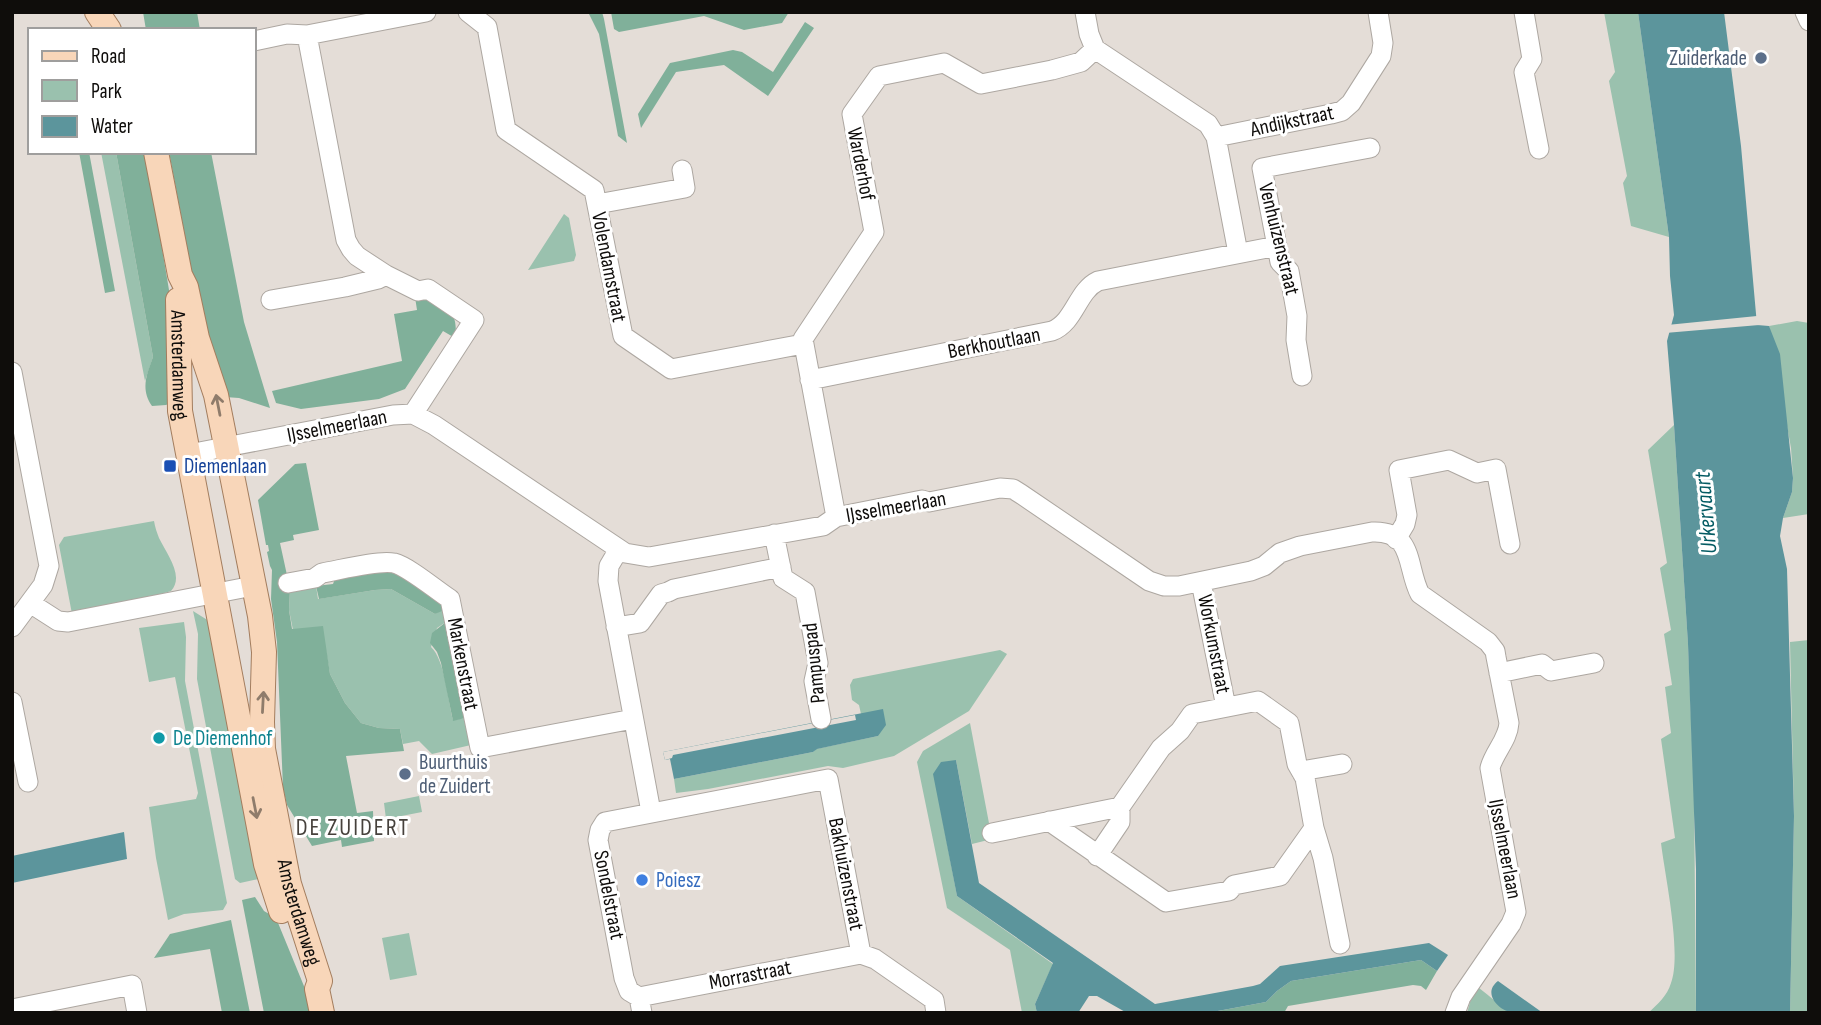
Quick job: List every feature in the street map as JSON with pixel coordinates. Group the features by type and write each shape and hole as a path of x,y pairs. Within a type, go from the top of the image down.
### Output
{"main road":[{"path":"97,12 108,28"},
{"name":"Amsterdamweg","path":"156,154 180,275 187,287 197,338 216,395 260,617 264,652 263,749 292,894 320,981 319,1001"},
{"name":"Amsterdamweg","path":"180,275 177,287 179,403 266,864 276,898 309,983 319,1001"}],"street":[{"path":"256,41 287,34 307,35 426,12"},
{"name":"Volendamstraat","path":"468,12 487,27 506,130 594,190 623,336 671,369 803,344"},
{"path":"1085,12 1095,49 1208,124 1216,137 1238,253"},
{"name":"Andijkstraat","path":"1216,137 1337,113 1347,107 1381,56 1383,43 1378,12"},
{"path":"1524,12 1532,59 1524,72 1539,149"},
{"path":"1805,12 1809,21"},
{"path":"307,35 346,240 351,249 386,275 418,290 428,289 474,320 413,414"},
{"name":"Warderhof","path":"803,344 808,330 874,232 852,114 879,76 944,63 981,85 1052,71 1082,62 1095,49"},
{"name":"Venhuizenstraat","path":"1302,376 1296,340 1297,316 1289,271 1280,262 1262,169 1370,148"},
{"path":"597,205 685,188 682,170"},
{"name":"Berkhoutlaan","path":"810,380 1052,331 1063,325 1090,286 1098,281 1277,246"},
{"path":"271,300 345,287 386,275"},
{"path":"803,344 836,517"},
{"path":"12,372 49,566 43,585 12,627"},
{"name":"IJsselmeerlaan","path":"227,447 393,415 413,414 434,425 619,549 632,555 655,557 823,526 836,517 922,500 929,502 1007,488 1021,494 1149,581 1164,586 1201,582 1259,569 1278,554 1300,546 1372,532 1385,533 1402,543 1408,553 1420,594 1488,642 1495,651 1509,726 1490,768 1516,912 1511,924 1461,997 1455,1013"},
{"path":"189,454 227,447"},
{"path":"1396,539 1408,515 1399,470 1449,460 1477,473 1496,469 1510,544"},
{"path":"616,627 640,623 661,594 674,589 781,568 775,534"},
{"path":"619,549 607,573 651,811"},
{"name":"Markenstraat","path":"288,583 315,578 322,573 392,563 450,599 480,748 633,719"},
{"name":"Pampuspad","path":"781,568 783,578 805,592 818,663 814,681 821,719"},
{"name":"Workumstraat","path":"1201,582 1226,707"},
{"path":"30,603 58,621 66,622 253,586"},
{"path":"1499,673 1542,664 1551,671 1594,663"},
{"name":"Workumstraat","path":"1097,856 1120,822 1120,807 1161,748 1180,731 1192,714 1258,701 1289,723 1297,764 1305,778 1340,944"},
{"path":"12,702 28,782"},
{"path":"1301,771 1342,764"},
{"name":"Sondelstraat","path":"638,1008 626,986 598,837 605,821 828,779"},
{"name":"Bakhuizenstraat","path":"828,779 861,954 875,959 934,1000 936,1013"},
{"path":"992,833 1120,807"},
{"path":"1049,821 1166,902 1229,891 1234,885 1280,876 1314,828"},
{"name":"Morrastraat","path":"638,1008 861,954"},
{"path":"12,1009 134,981 138,1013"}],"green space":[{"path":"143,12 197,12 200,28 146,28"},
{"path":"588,12 602,12 627,143 618,136 599,34"},
{"path":"611,12 789,12 782,23 744,30 704,16 619,32 614,29"},
{"path":"1604,12 1638,12 1669,237 1631,226 1623,183 1627,176 1609,81 1615,72"},
{"path":"805,22 814,28 768,96 724,65 676,72 641,128 638,114 670,63 733,50 742,52 773,72"},
{"path":"79,154 89,154 115,291 105,293"},
{"path":"101,154 116,154 153,357 145,381"},
{"path":"116,154 146,154 169,290 172,402 166,405 152,406 146,394 146,382 153,357"},
{"path":"169,154 211,154 244,322 270,408 239,398 225,397 192,273"},
{"path":"564,214 569,218 576,255 574,261 528,270"},
{"path":"427,296 453,316 455,338 443,331 405,389 379,399 301,409 276,403 272,391 402,361 394,314 417,310 415,297"},
{"path":"1797,321 1809,323 1809,514 1783,518 1792,492 1791,448 1769,326"},
{"path":"1674,425 1694,789 1696,1013 1648,1013 1667,992 1674,970 1674,935 1661,843 1675,838 1661,739 1671,733 1665,687 1672,685 1664,634 1671,630 1660,568 1667,563 1648,450"},
{"path":"306,463 319,530 293,535 294,540 280,543 290,589 292,629 323,626 330,674 345,703 361,723 379,728 400,729 404,751 346,756 357,813 373,811 374,841 342,847 341,840 312,846 287,805 283,788 277,642 271,599 272,570 258,500 295,464"},
{"path":"154,521 175,572 175,585 171,591 131,603 72,614 59,545 64,537"},
{"path":"387,571 403,577 425,591 444,608 442,611 435,614 391,589 319,599 316,586 333,584 336,576"},
{"path":"316,586 318,599 391,589 435,614 444,608 446,622 437,628 431,647 440,661 453,720 465,718 471,745 432,754 419,741 403,744 400,729 379,728 361,723 345,703 330,674 326,651 293,630 289,610 290,589"},
{"path":"193,611 209,621 263,878 240,883 235,879 197,679 198,634"},
{"path":"184,622 185,681 227,903 223,910 184,914 168,920 149,807 196,799 198,793 175,677 149,682 139,628"},
{"path":"446,622 465,718 453,721 441,663 430,643 432,633"},
{"path":"1809,640 1809,1013 1790,1013 1794,816 1790,642"},
{"path":"1000,650 1007,654 969,711 894,756 843,768 828,766 676,793 674,779 813,752 816,749 878,736 883,710 861,714 859,705 852,700 850,685 853,679"},
{"path":"970,723 992,839 972,844 956,760 934,774 957,896 1053,964 1035,1004 1037,1013 1022,1013 1010,950 947,908 917,762 923,751"},
{"path":"419,796 422,812 386,819 384,803"},
{"path":"255,897 264,911 276,918 306,991 312,1013 264,1013 242,900"},
{"path":"231,920 250,1013 222,1013 210,949 154,958 170,934"},
{"path":"409,933 417,975 390,980 382,938"},
{"path":"1421,960 1437,971 1426,990 1413,985 1288,1006 1284,1013 1207,1013 1266,1002 1291,981"},
{"path":"1479,988 1510,1013 1467,1013 1471,999"}],"water":[{"name":"Urkervaart","path":"1638,12 1724,12 1741,146 1757,325 1769,326 1780,354 1793,478 1780,536 1787,569 1794,816 1790,1013 1696,1013 1696,869 1688,644 1667,341 1674,315 1669,237"},
{"path":"883,709 886,725 878,736 813,752 674,779 670,759 665,760 663,752"},
{"path":"956,760 979,883 1155,1004 1260,984 1280,966 1429,943 1448,955 1437,971 1421,960 1291,981 1266,1002 1207,1013 1127,1013 1097,996 1089,996 1078,1013 1037,1013 1035,1004 1053,963 957,896 933,774 941,762"},
{"path":"124,832 127,859 12,883 12,856"},
{"path":"1498,981 1543,1013 1514,1013 1503,1009 1492,996 1493,986"}],"pier":[{"path":"1760,316 1760,322 1771,324 1665,333 1667,325"},
{"path":"855,715 856,720 673,755 665,760 663,752"}],"place":[{"name":"Zuiderkade","path":"1761,58"},
{"name":"Diemenlaan","path":"170,466"},
{"name":"De Diemenhof","path":"159,738"},
{"name":"Buurthuis de Zuidert","path":"405,774"},
{"name":"Poiesz","path":"642,880"}],"district":[{"name":"DE ZUIDERT","path":"353,827"}]}
